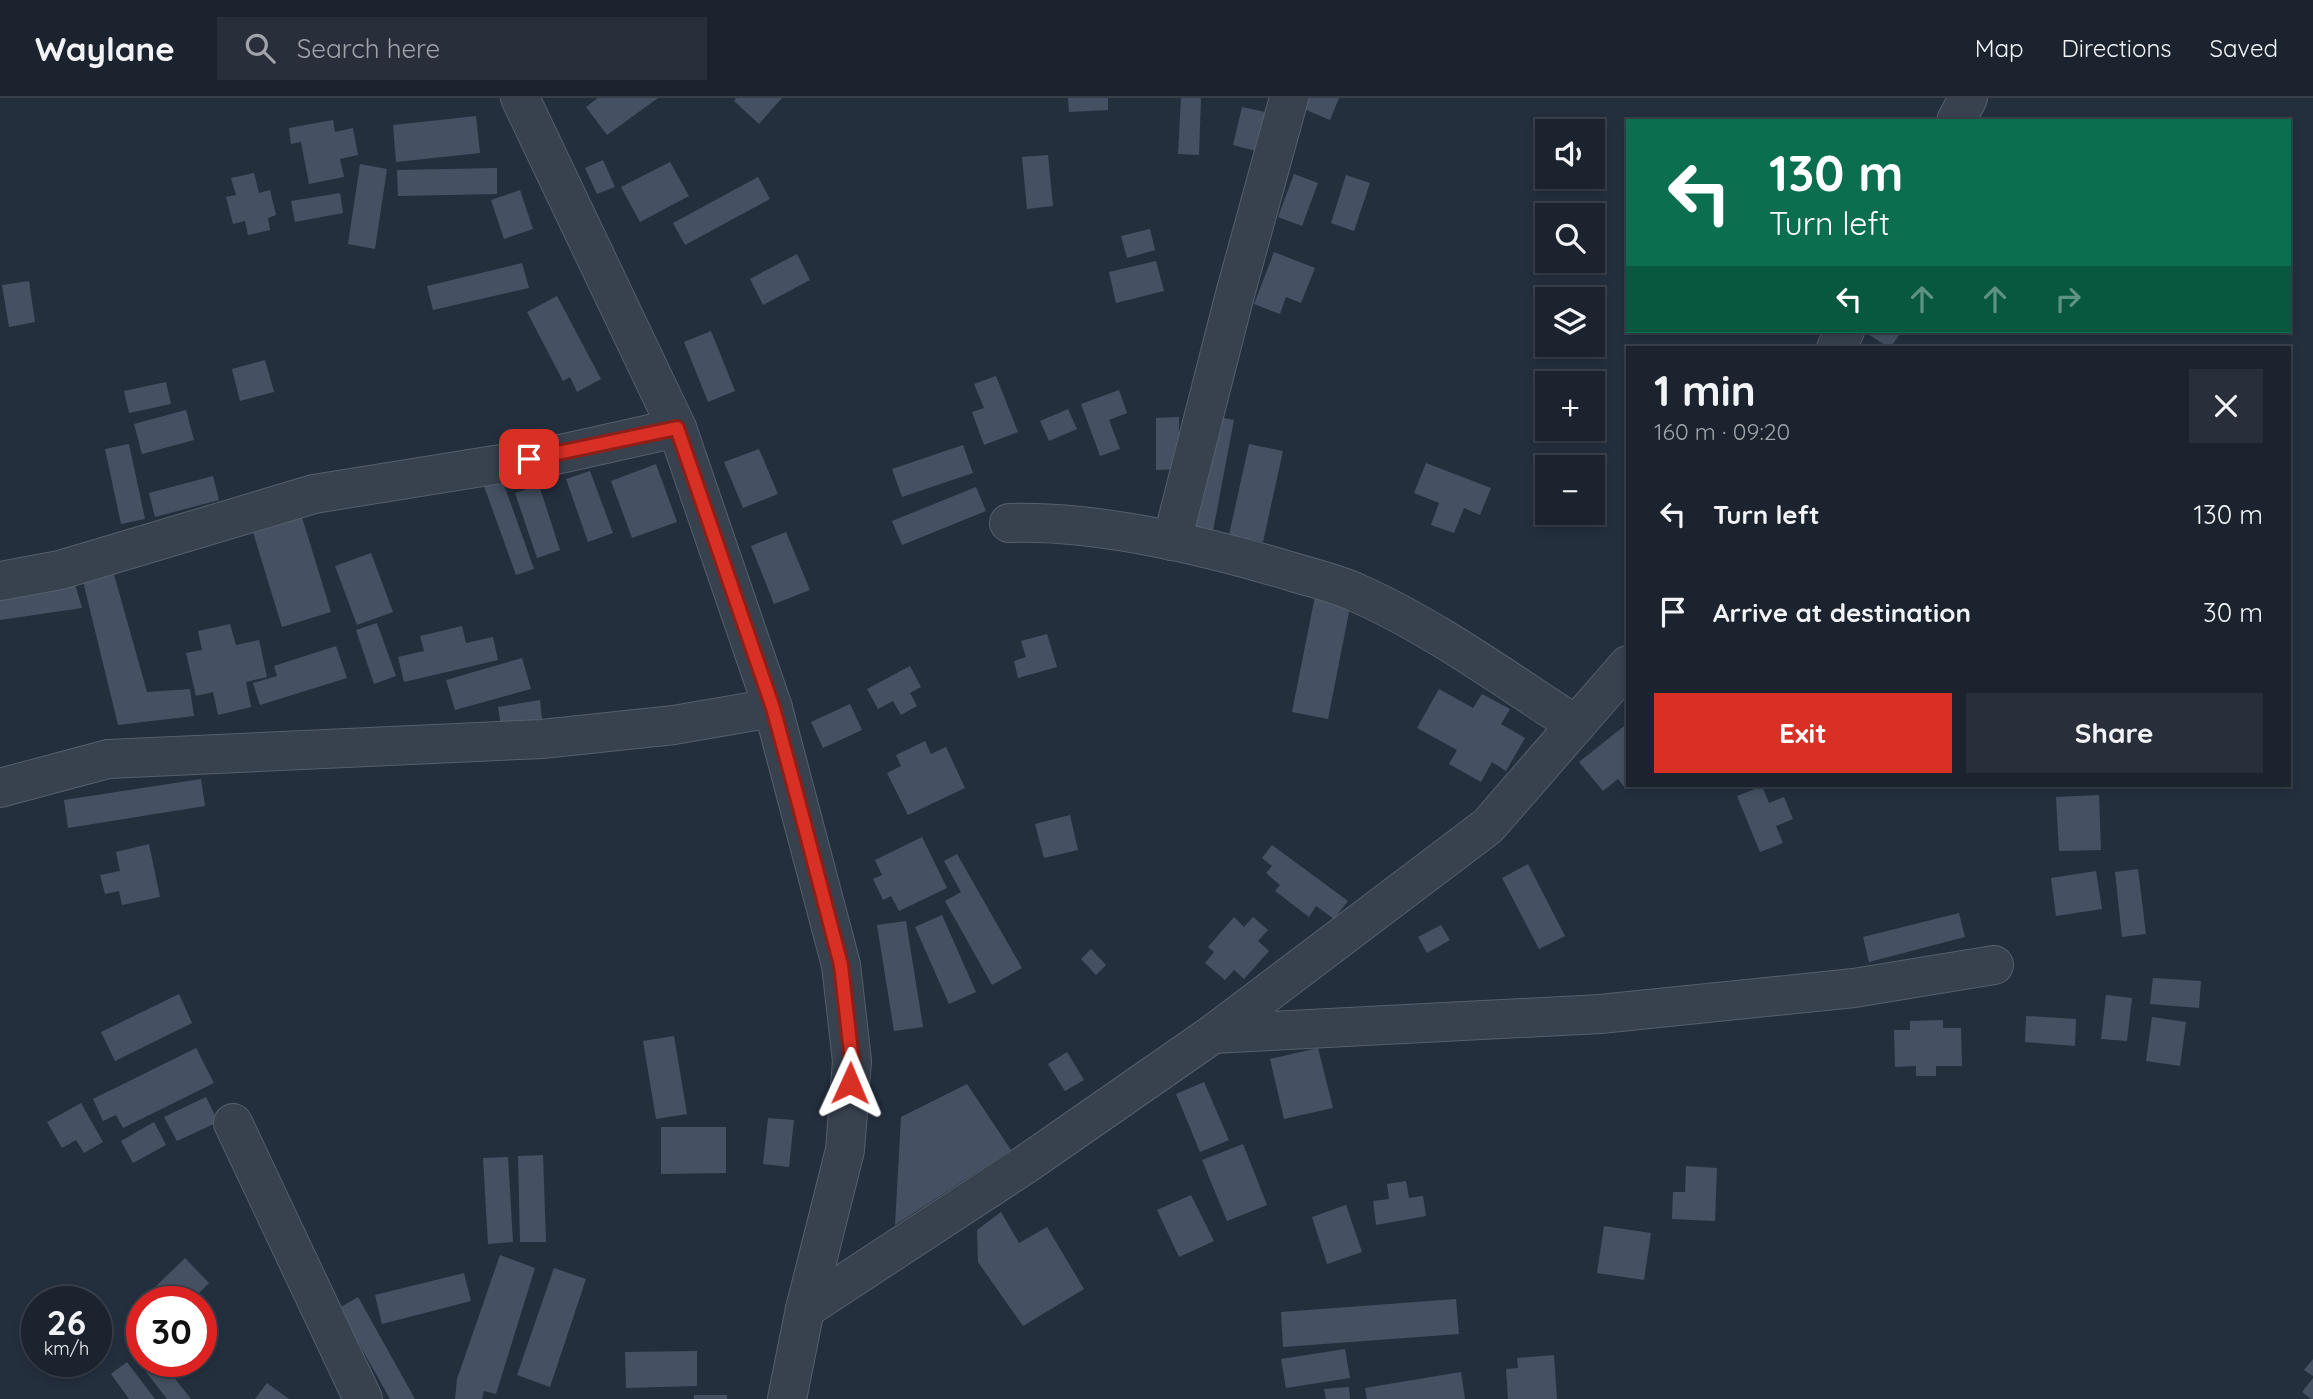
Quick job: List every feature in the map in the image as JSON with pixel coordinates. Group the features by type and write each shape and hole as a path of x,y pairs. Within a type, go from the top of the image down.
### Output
{"street":[{"path":"520,98 677,428 773,708 841,965 852,1061 845,1150 805,1309 787,1399"},
{"path":"1172,541 1234,298 1289,98"},
{"path":"1957,119 1968,98"},
{"path":"0,581 60,570 314,494 556,454 677,428"},
{"path":"1009,523 1096,529 1172,541 1270,565 1356,592 1429,631 1576,724"},
{"path":"805,1309 1026,1164 1213,1034 1488,827 1626,667"},
{"path":"0,788 108,759 541,739 674,726 773,708"},
{"path":"1213,1034 1600,1014 1854,988 1994,965"},
{"path":"233,1123 363,1399"}],"building":[{"path":"598,98 658,98 607,135 586,107"},
{"path":"736,98 782,98 759,124 734,101"},
{"path":"1068,98 1108,98 1108,110 1069,112"},
{"path":"1181,98 1201,98 1199,155 1178,154"},
{"path":"1309,98 1339,98 1330,120 1304,109"},
{"path":"1242,107 1265,112 1256,151 1233,145"},
{"path":"476,116 480,153 396,162 393,125"},
{"path":"333,120 335,132 353,128 358,155 340,159 344,177 309,184 301,142 291,144 289,128"},
{"path":"1048,155 1053,206 1027,209 1022,157"},
{"path":"603,160 615,187 597,194 585,168"},
{"path":"670,162 689,196 640,222 621,187"},
{"path":"360,164 387,169 375,249 348,244"},
{"path":"497,168 497,194 398,196 397,170"},
{"path":"254,173 259,193 270,190 276,215 268,218 270,230 248,235 245,221 233,224 226,197 236,195 231,178"},
{"path":"1294,174 1318,183 1302,226 1278,217"},
{"path":"1346,175 1370,183 1354,231 1331,223"},
{"path":"758,177 770,199 685,245 673,223"},
{"path":"520,190 533,229 504,239 491,200"},
{"path":"340,193 343,213 295,222 291,201"},
{"path":"1150,229 1155,250 1127,258 1121,236"},
{"path":"1274,252 1315,268 1301,303 1286,297 1280,314 1254,304"},
{"path":"797,254 810,280 763,305 750,279"},
{"path":"1156,261 1164,291 1116,303 1109,272"},
{"path":"522,263 529,288 433,310 427,286"},
{"path":"29,281 35,322 9,327 2,285"},
{"path":"557,296 601,379 577,392 570,377 563,381 527,312"},
{"path":"711,331 735,391 708,402 684,342"},
{"path":"1866,333 1901,333 1891,346 1887,346"},
{"path":"265,360 274,392 240,401 232,369"},
{"path":"996,376 1018,432 984,445 972,412 984,408 974,384"},
{"path":"166,382 171,404 129,413 124,391"},
{"path":"1119,390 1127,413 1109,420 1120,449 1100,456 1081,404"},
{"path":"1068,409 1077,429 1049,441 1040,421"},
{"path":"186,410 194,440 142,454 134,424"},
{"path":"1208,415 1234,420 1212,536 1186,532"},
{"path":"1179,417 1179,469 1156,470 1156,418"},
{"path":"129,444 145,519 121,524 105,449"},
{"path":"1249,444 1283,451 1263,542 1229,535"},
{"path":"963,445 973,473 902,497 892,469"},
{"path":"759,449 778,494 743,508 724,462"},
{"path":"1426,463 1491,488 1480,515 1464,508 1454,533 1431,525 1439,503 1414,493"},
{"path":"656,464 677,522 632,538 611,481"},
{"path":"590,471 613,533 588,542 566,479"},
{"path":"213,476 219,500 155,517 149,493"},
{"path":"502,479 534,569 516,575 484,486"},
{"path":"539,485 560,550 537,558 515,493"},
{"path":"976,487 986,511 902,545 892,521"},
{"path":"301,514 331,612 282,627 252,529"},
{"path":"786,532 810,590 774,604 751,546"},
{"path":"371,553 393,612 357,625 335,566"},
{"path":"113,571 147,692 190,689 194,716 118,725 83,581"},
{"path":"75,584 82,608 0,620 0,596"},
{"path":"1315,596 1351,602 1328,719 1292,712"},
{"path":"377,623 396,676 374,684 356,630"},
{"path":"230,624 236,645 259,640 267,677 246,682 251,707 218,715 213,692 196,696 186,653 202,650 198,631"},
{"path":"462,626 466,643 493,637 498,660 404,682 398,657 424,651 420,636"},
{"path":"1047,634 1057,667 1018,678 1014,661 1026,657 1021,641"},
{"path":"336,646 347,678 260,705 253,683 277,676 274,666"},
{"path":"522,658 531,689 455,710 446,680"},
{"path":"910,666 921,687 910,693 917,706 901,715 893,701 878,709 867,689"},
{"path":"1439,689 1473,708 1482,694 1510,709 1501,724 1525,738 1506,771 1492,762 1481,782 1449,764 1457,750 1417,728"},
{"path":"540,700 542,719 501,726 498,707"},
{"path":"850,704 862,730 823,748 811,722"},
{"path":"1626,725 1626,787 1629,787 1626,789 1618,779 1603,791 1579,762"},
{"path":"925,741 931,754 946,747 965,788 908,815 887,773 901,766 896,755"},
{"path":"201,779 205,806 68,828 64,800"},
{"path":"1762,787 1769,803 1784,797 1793,819 1776,826 1783,843 1760,852 1737,796"},
{"path":"2099,795 2101,850 2059,851 2056,797"},
{"path":"1070,815 1078,850 1044,858 1035,824"},
{"path":"922,837 947,888 899,911 891,896 883,900 873,879 882,875 875,860"},
{"path":"149,844 160,897 122,905 119,891 105,894 100,875 120,871 116,852"},
{"path":"1272,845 1348,901 1334,919 1316,906 1309,917 1275,891 1280,885 1266,873 1272,866 1262,858"},
{"path":"957,854 1022,968 992,985 945,901 961,892 944,861"},
{"path":"1528,864 1565,936 1539,949 1502,878"},
{"path":"2138,869 2146,934 2122,937 2115,872"},
{"path":"2096,871 2102,909 2056,916 2051,878"},
{"path":"1959,913 1965,937 1869,962 1863,937"},
{"path":"942,915 976,992 949,1004 915,927"},
{"path":"1234,917 1244,927 1253,917 1268,930 1258,941 1269,951 1244,979 1234,970 1225,980 1205,963 1214,952 1208,947"},
{"path":"906,921 923,1027 894,1031 877,925"},
{"path":"1441,925 1450,940 1427,953 1418,937"},
{"path":"1091,949 1106,965 1096,975 1081,959"},
{"path":"2153,978 2201,981 2199,1008 2150,1004"},
{"path":"179,994 192,1023 115,1061 101,1032"},
{"path":"2106,995 2132,998 2127,1041 2101,1039"},
{"path":"2026,1016 2076,1019 2075,1046 2025,1042"},
{"path":"2152,1017 2186,1022 2180,1066 2146,1061"},
{"path":"1943,1020 1943,1028 1961,1028 1962,1066 1936,1066 1936,1076 1916,1076 1916,1066 1895,1067 1894,1030 1910,1030 1910,1021"},
{"path":"674,1036 687,1114 656,1119 643,1041"},
{"path":"196,1048 214,1083 123,1128 116,1115 103,1121 93,1099"},
{"path":"1318,1048 1333,1108 1284,1119 1270,1059"},
{"path":"1067,1052 1084,1080 1065,1091 1048,1064"},
{"path":"1204,1082 1229,1140 1200,1152 1176,1094"},
{"path":"967,1084 1011,1150 895,1225 901,1117"},
{"path":"206,1097 218,1122 177,1141 164,1117"},
{"path":"81,1103 103,1142 84,1153 76,1140 62,1148 47,1122"},
{"path":"768,1118 794,1120 789,1167 763,1164"},
{"path":"154,1122 166,1145 133,1163 121,1141"},
{"path":"661,1127 726,1127 726,1173 661,1174"},
{"path":"1243,1144 1267,1205 1227,1221 1202,1160"},
{"path":"543,1155 546,1242 520,1242 518,1156"},
{"path":"508,1157 513,1242 488,1244 483,1158"},
{"path":"1686,1166 1717,1168 1715,1221 1672,1219 1673,1192 1685,1192"},
{"path":"1406,1181 1409,1198 1423,1196 1426,1216 1376,1225 1373,1201 1389,1199 1387,1184"},
{"path":"1191,1195 1214,1241 1179,1257 1157,1210"},
{"path":"1346,1205 1362,1252 1327,1264 1312,1217"},
{"path":"1001,1212 1019,1243 1047,1227 1084,1289 1023,1326 978,1262 977,1230"},
{"path":"1604,1226 1651,1233 1644,1280 1597,1273"},
{"path":"500,1255 535,1268 496,1394 484,1391 482,1399 455,1399 457,1379"},
{"path":"185,1258 209,1283 206,1286 156,1286"},
{"path":"554,1268 586,1279 550,1387 517,1375"},
{"path":"464,1273 471,1301 382,1324 375,1295"},
{"path":"358,1297 415,1399 390,1399 339,1308"},
{"path":"1456,1299 1459,1334 1283,1347 1281,1312"},
{"path":"1345,1349 1350,1378 1286,1388 1281,1359"},
{"path":"697,1351 697,1386 626,1388 625,1352"},
{"path":"1554,1355 1557,1399 1508,1399 1506,1369 1518,1368 1517,1358"},
{"path":"2313,1359 2313,1376 2304,1370"},
{"path":"126,1363 126,1377 138,1377 155,1399 129,1399 112,1373"},
{"path":"1461,1372 1465,1399 1367,1399 1365,1388"},
{"path":"150,1377 174,1377 191,1399 167,1399"},
{"path":"2313,1378 2313,1399 2311,1399 2302,1392"},
{"path":"267,1383 289,1399 255,1399"},
{"path":"1349,1387 1350,1399 1326,1399 1324,1389"},
{"path":"694,1395 727,1395 727,1399 694,1399"}],"route":[{"path":"529,459 677,428 773,708 794,785 841,965 852,1061 850,1083"}]}
